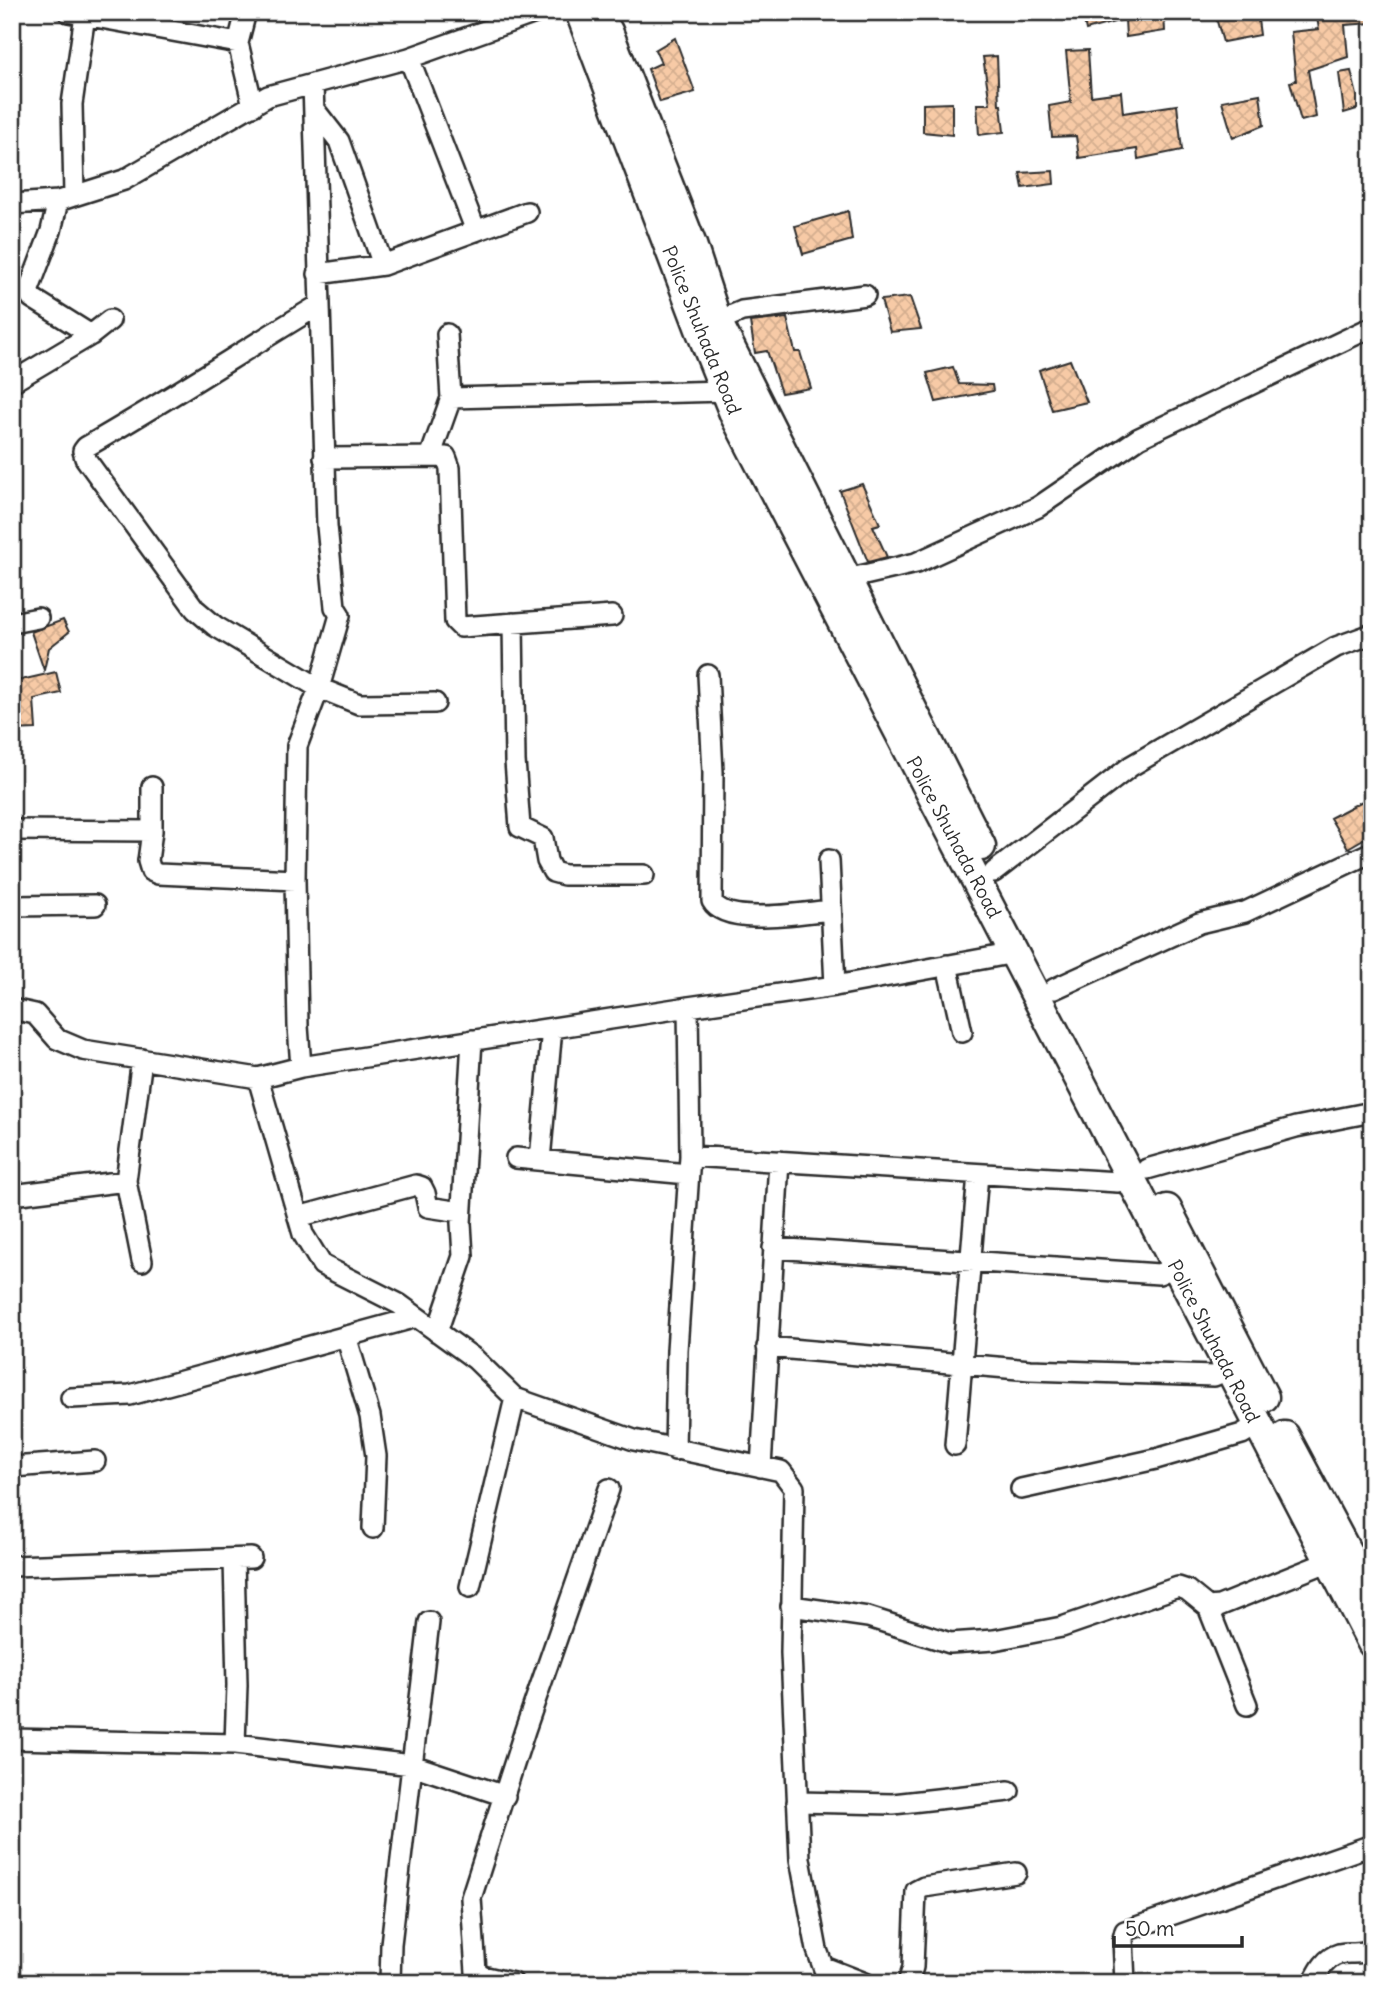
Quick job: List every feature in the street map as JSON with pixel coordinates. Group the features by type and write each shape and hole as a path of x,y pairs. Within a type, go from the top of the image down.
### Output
{"main road":[{"name":"Police Shuhada Road","path":"580,12 708,325 847,579 916,743 1015,953 1125,1147"},
{"name":"Police Shuhada Road","path":"601,12 692,245 708,325 726,391 736,416 916,743 994,872 1054,989 1138,1173 1372,1599"},
{"name":"Police Shuhada Road","path":"1138,1173 1175,1267 1372,1643"}],"street":[{"path":"246,12 238,43 253,106"},
{"path":"12,204 66,198 124,180 268,96 409,58 538,12"},
{"path":"91,335 32,298 28,292 66,198 76,14 238,43"},
{"path":"409,58 476,231"},
{"path":"301,1067 295,880 297,746 319,688 340,615 335,607 327,526 313,84"},
{"path":"314,109 339,141 383,265"},
{"path":"318,274 383,265 527,212"},
{"path":"708,325 742,311 865,295"},
{"path":"319,305 82,451 195,610 215,626 319,688 359,704 435,704"},
{"path":"12,382 91,335 110,320"},
{"path":"847,579 916,564 1038,507 1139,438 1372,327"},
{"path":"430,457 451,398 447,334"},
{"path":"451,398 726,391"},
{"path":"324,458 446,457 450,468 455,621 461,627 612,616"},
{"path":"12,624 37,618"},
{"path":"513,623 514,761 520,827 542,838 547,861 553,872 564,875 644,874"},
{"path":"994,872 1131,766 1336,647 1372,635"},
{"path":"708,675 713,772 711,887 712,901 716,909 726,914 749,917 831,910"},
{"path":"152,787 152,831 148,861 151,871 158,874 295,880"},
{"path":"12,830 152,831"},
{"path":"1054,989 1199,923 1245,912 1372,852"},
{"path":"829,860 835,986"},
{"path":"12,906 94,905"},
{"path":"12,1009 35,1014 57,1039 83,1050 258,1078 301,1067 835,986 1015,953"},
{"path":"947,965 962,1032"},
{"path":"675,1450 677,1350 689,1165 688,1007"},
{"path":"540,1160 552,1028"},
{"path":"437,1332 463,1256 461,1212 472,1040"},
{"path":"142,1059 126,1181 142,1261"},
{"path":"258,1078 303,1234 322,1265 399,1304 475,1359 514,1398 634,1440 781,1471 794,1488 791,1653 800,1859 817,1950 827,1975 864,1983"},
{"path":"516,1158 689,1165 779,1161 1118,1182 1138,1173 1296,1127 1372,1112"},
{"path":"761,1467 779,1161"},
{"path":"956,1445 978,1174"},
{"path":"12,1195 126,1181"},
{"path":"298,1217 416,1185 422,1187 428,1208 461,1212"},
{"path":"774,1248 1159,1274 1175,1267"},
{"path":"71,1398 130,1395 417,1317"},
{"path":"346,1336 370,1416 376,1456 373,1528"},
{"path":"767,1347 1030,1370 1214,1376 1228,1370"},
{"path":"470,1587 514,1398"},
{"path":"1021,1489 1156,1459 1242,1434 1258,1425"},
{"path":"12,1467 94,1461"},
{"path":"513,1983 482,1976 476,1972 471,1898 525,1730 609,1489"},
{"path":"12,1566 242,1558 235,1744"},
{"path":"1208,1608 1330,1561"},
{"path":"792,1606 868,1617 950,1643 994,1640 1062,1627 1178,1587 1187,1590 1208,1608 1247,1705"},
{"path":"390,1983 391,1944 429,1622"},
{"path":"12,1739 235,1744 412,1765 505,1796"},
{"path":"797,1802 893,1804 1009,1790"},
{"path":"1125,1983 1125,1931 1372,1845"},
{"path":"908,1983 913,1967 916,1891 925,1887 1016,1873"},
{"path":"1313,1983 1322,1965 1338,1954 1362,1954 1372,1949"}],"building":[{"path":"1082,12 1134,12 1135,16 1164,14 1165,31 1126,37 1125,19 1086,30"},
{"path":"1235,12 1257,12 1260,35 1223,42 1216,18"},
{"path":"1316,12 1372,12 1372,23 1345,25 1348,57 1308,70 1316,117 1301,121 1290,82 1296,81 1291,32 1319,29"},
{"path":"675,38 695,92 660,102 648,69 661,63 655,50"},
{"path":"1088,50 1091,96 1121,92 1123,113 1177,105 1182,150 1138,159 1137,149 1079,158 1076,136 1052,137 1049,106 1071,102 1066,51"},
{"path":"997,56 999,105 1004,132 979,135 977,104 990,104 983,57"},
{"path":"1351,71 1357,95 1357,109 1344,113 1339,73"},
{"path":"1260,94 1264,125 1233,138 1222,101"},
{"path":"952,103 952,135 923,132 923,104"},
{"path":"1053,171 1054,184 1023,188 1020,173"},
{"path":"848,211 852,240 803,254 795,226"},
{"path":"910,297 921,329 890,332 881,300"},
{"path":"787,318 795,352 800,352 811,388 781,393 767,351 755,353 750,322"},
{"path":"1070,360 1087,402 1052,410 1039,370"},
{"path":"953,367 959,384 992,385 993,391 936,402 927,373"},
{"path":"862,484 880,524 873,526 887,557 868,562 840,491"},
{"path":"63,620 69,632 49,648 44,670 31,632"},
{"path":"56,672 61,693 34,699 36,729 12,730 12,682"},
{"path":"1372,796 1372,834 1348,848 1330,818"}]}
